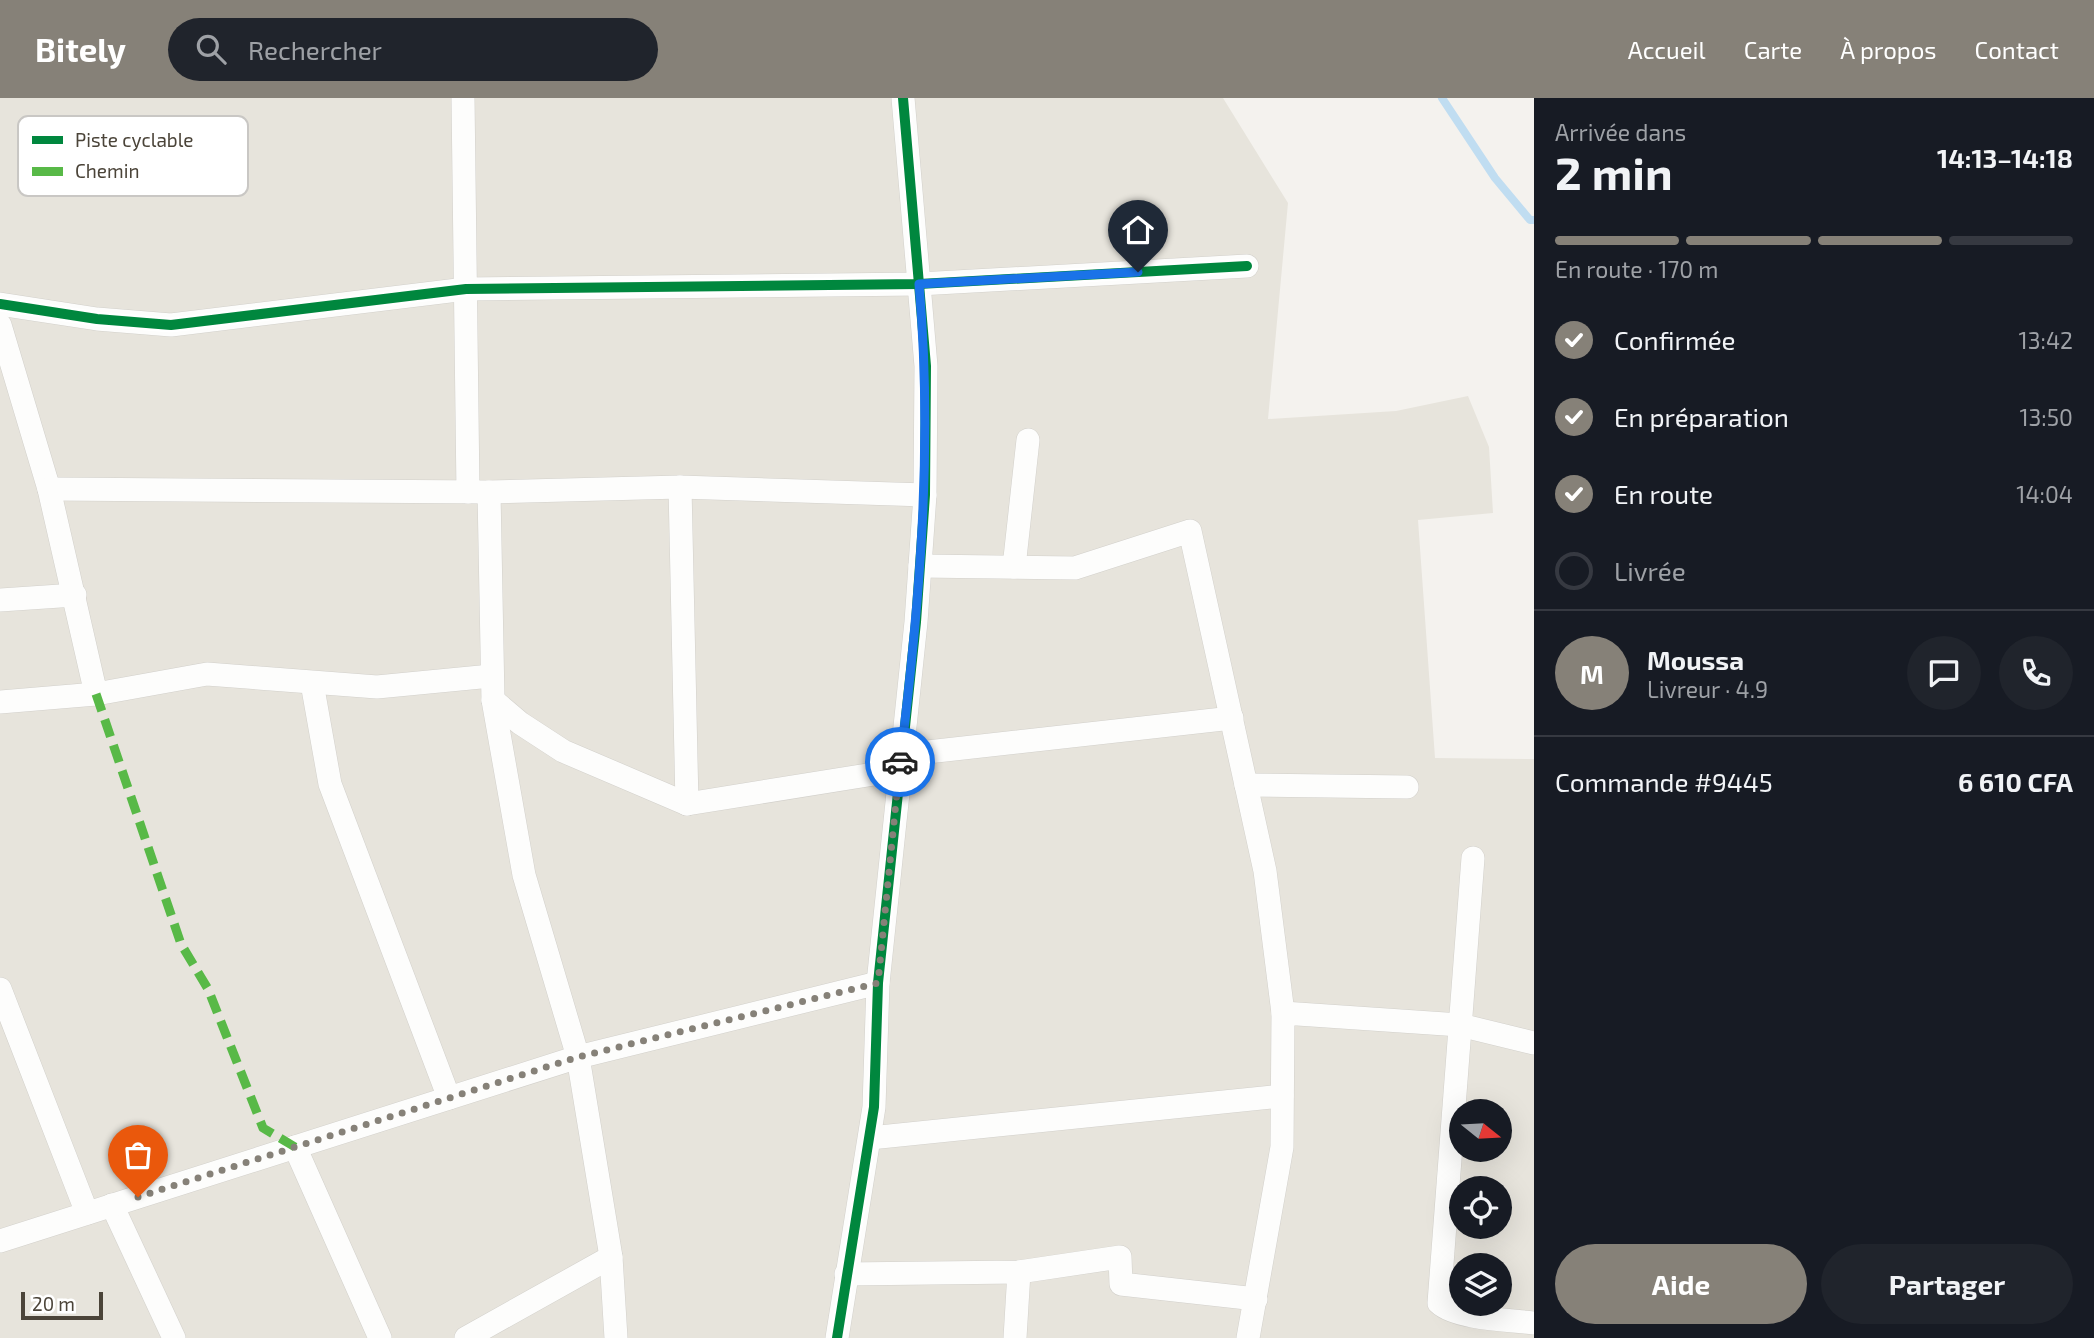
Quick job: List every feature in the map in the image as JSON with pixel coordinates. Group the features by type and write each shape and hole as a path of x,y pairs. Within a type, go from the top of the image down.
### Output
{"street":[{"path":"463,98 466,289 493,699 524,875 578,1057 611,1257 616,1338"},
{"path":"837,1338 870,1138 878,983 925,495 926,366 903,98"},
{"path":"0,304 97,319 171,325 466,289 919,284 1247,266"},
{"path":"0,325 49,489 96,694"},
{"path":"1014,567 1028,440"},
{"path":"49,489 479,492 680,487 925,495"},
{"path":"680,487 687,804"},
{"path":"920,566 1075,568 1190,531 1265,871 1283,1013 1282,1147 1248,1338"},
{"path":"0,600 75,595"},
{"path":"0,702 96,694 207,674 377,687 491,676"},
{"path":"312,684 330,784 449,1098"},
{"path":"493,699 520,723 563,751 687,804 900,763 1232,718"},
{"path":"1246,785 1407,787"},
{"path":"1473,858 1439,1303 1445,1309 1462,1313 1534,1323"},
{"path":"0,1241 578,1057 878,983"},
{"path":"0,989 87,1213"},
{"path":"1283,1013 1460,1025 1534,1043"},
{"path":"870,1138 1282,1096"},
{"path":"295,1147 380,1338"},
{"path":"112,1205 174,1338"},
{"path":"466,1338 611,1257"},
{"path":"846,1275 1019,1272 1120,1257 1121,1284 1256,1299"},
{"path":"1015,1338 1019,1272"}],"shaded area":[{"path":"0,98 1223,98 1288,203 1268,419 1396,411 1468,396 1489,447 1493,513 1418,520 1435,758 1534,759 1534,1338 0,1338"}],"waterway":[{"path":"1442,98 1495,178 1530,220 1534,220"}],"marked path":[{"path":"96,694 181,944 208,989 263,1128 295,1147"}],"cycle path":[{"path":"837,1338 874,1107 878,983 916,622 925,495 926,366 903,98"},
{"path":"0,304 97,319 171,325 466,289 919,284 1247,266"}],"way so far":[{"path":"138,1197 578,1057 745,1013 878,983 900,762"}],"route":[{"path":"900,762 916,622 925,495 926,366 919,284 1138,272"}]}
